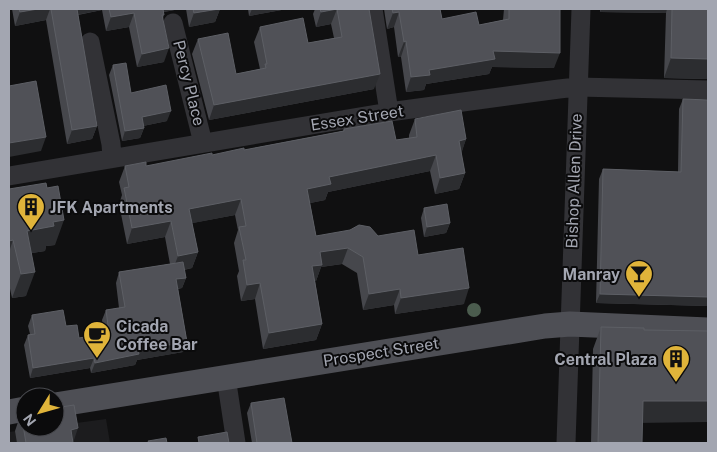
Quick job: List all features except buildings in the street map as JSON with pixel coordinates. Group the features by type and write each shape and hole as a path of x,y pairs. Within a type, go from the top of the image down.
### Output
{"main road":[{"name":"Prospect Street","path":"65,403 545,326 570,324 708,330"}],"street":[{"path":"373,9 389,112"},
{"name":"Bishop Allen Drive","path":"566,443 581,9"},
{"name":"Percy Place","path":"174,23 203,143"},
{"path":"90,42 111,144 112,158"},
{"name":"Essex Street","path":"9,176 389,112 577,87 708,90"},
{"path":"226,377 236,443"}],"shaded area":[{"path":"106,419 110,443 9,443 9,432 15,431 15,437 65,437 65,424"}],"place":[{"name":"JFK Apartments","path":"31,231"},
{"name":"Manray","path":"639,298"},
{"name":"Cicada Coffee Bar","path":"97,359"},
{"name":"Central Plaza","path":"676,383"}]}
